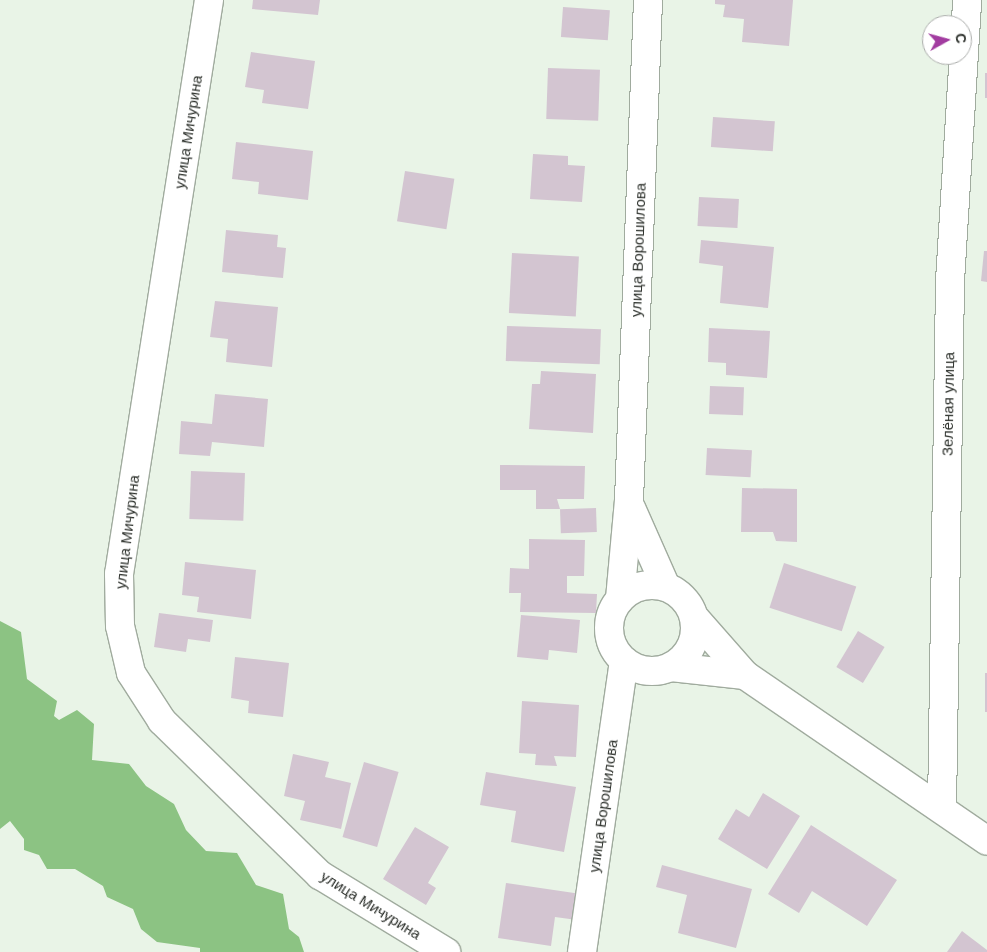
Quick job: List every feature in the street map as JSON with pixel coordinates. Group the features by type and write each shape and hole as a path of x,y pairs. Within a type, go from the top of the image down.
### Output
{"street":[{"name":"улица Мичурина","path":"209,0 119,574 120,626 131,673 162,721 320,875 446,952"},
{"name":"улица Ворошилова","path":"620,599 629,500 648,0"},
{"name":"Зелёная улица","path":"942,809 950,281 967,0"},
{"name":"улица Ворошилова","path":"629,500 640,537 666,587"},
{"path":"745,675 672,667 647,671 624,661 614,647 610,631 620,599 641,586 666,587 687,602 694,617 745,675 987,841"},
{"path":"672,667 693,642 694,617"},
{"name":"улица Ворошилова","path":"582,952 624,661"}],"shaded area":[{"path":"0,621 21,632 27,679 57,701 54,716 59,720 77,710 94,724 92,760 129,764 146,786 174,804 186,830 206,851 237,853 256,885 283,894 289,929 299,937 304,952 200,952 200,948 157,942 141,929 133,909 107,897 103,886 75,869 47,869 39,855 24,850 24,839 10,821 0,829"}],"building":[{"path":"253,0 320,0 318,15 252,9"},
{"path":"715,0 793,0 789,46 742,42 744,19 723,17 725,5 715,4"},
{"path":"563,7 610,10 608,40 561,37"},
{"path":"251,52 315,61 308,109 262,103 264,90 245,87"},
{"path":"548,68 600,70 598,121 546,119"},
{"path":"985,73 987,73 987,98 985,98"},
{"path":"713,117 775,121 773,151 711,147"},
{"path":"236,142 313,151 308,200 258,194 259,182 232,179"},
{"path":"533,154 568,156 568,165 585,166 582,202 530,199"},
{"path":"405,171 454,179 446,229 397,221"},
{"path":"699,197 739,199 737,228 697,226"},
{"path":"226,230 278,235 277,247 286,248 283,278 222,272"},
{"path":"701,240 774,247 768,308 720,303 723,266 699,263"},
{"path":"984,251 987,251 987,282 981,281"},
{"path":"512,253 579,257 576,316 509,313"},
{"path":"215,301 278,307 272,367 226,362 228,339 210,337"},
{"path":"507,326 601,329 600,364 506,361"},
{"path":"709,328 770,331 767,378 726,375 726,363 708,362"},
{"path":"541,371 596,374 593,433 529,429 532,384 540,384"},
{"path":"710,386 744,387 743,415 709,414"},
{"path":"215,394 268,399 264,447 212,442 210,456 179,454 181,421 212,424"},
{"path":"707,448 752,450 751,477 706,475"},
{"path":"500,465 585,466 584,499 557,499 560,509 536,509 536,490 500,490"},
{"path":"191,471 245,473 243,521 189,519"},
{"path":"742,488 797,489 797,542 776,541 773,532 741,532"},
{"path":"596,508 597,532 561,533 560,509"},
{"path":"529,539 585,540 584,576 567,576 567,593 597,594 596,613 520,612 521,593 509,593 510,568 529,569"},
{"path":"185,562 256,570 251,619 197,612 199,597 182,595"},
{"path":"784,563 856,586 842,631 769,608"},
{"path":"159,613 213,620 210,642 188,639 186,652 154,647"},
{"path":"521,615 580,620 577,653 549,650 548,660 517,657"},
{"path":"858,631 885,647 863,683 836,667"},
{"path":"235,657 289,663 283,717 248,713 249,701 231,698"},
{"path":"985,673 987,673 987,712 985,712"},
{"path":"522,701 579,705 576,757 554,756 557,766 535,765 536,754 519,753"},
{"path":"293,754 329,762 325,777 351,783 341,829 300,820 305,801 284,796"},
{"path":"364,762 399,772 377,847 343,837"},
{"path":"486,772 576,787 564,852 511,842 516,811 480,805"},
{"path":"763,793 800,816 767,869 718,839 736,809 749,817"},
{"path":"811,825 897,880 867,926 812,891 799,913 768,894"},
{"path":"415,827 449,847 428,883 436,888 426,905 383,879"},
{"path":"662,865 752,889 736,948 678,933 687,895 656,887"},
{"path":"506,883 581,894 577,920 555,917 551,946 498,938"},
{"path":"962,931 987,950 987,952 947,952"}]}
